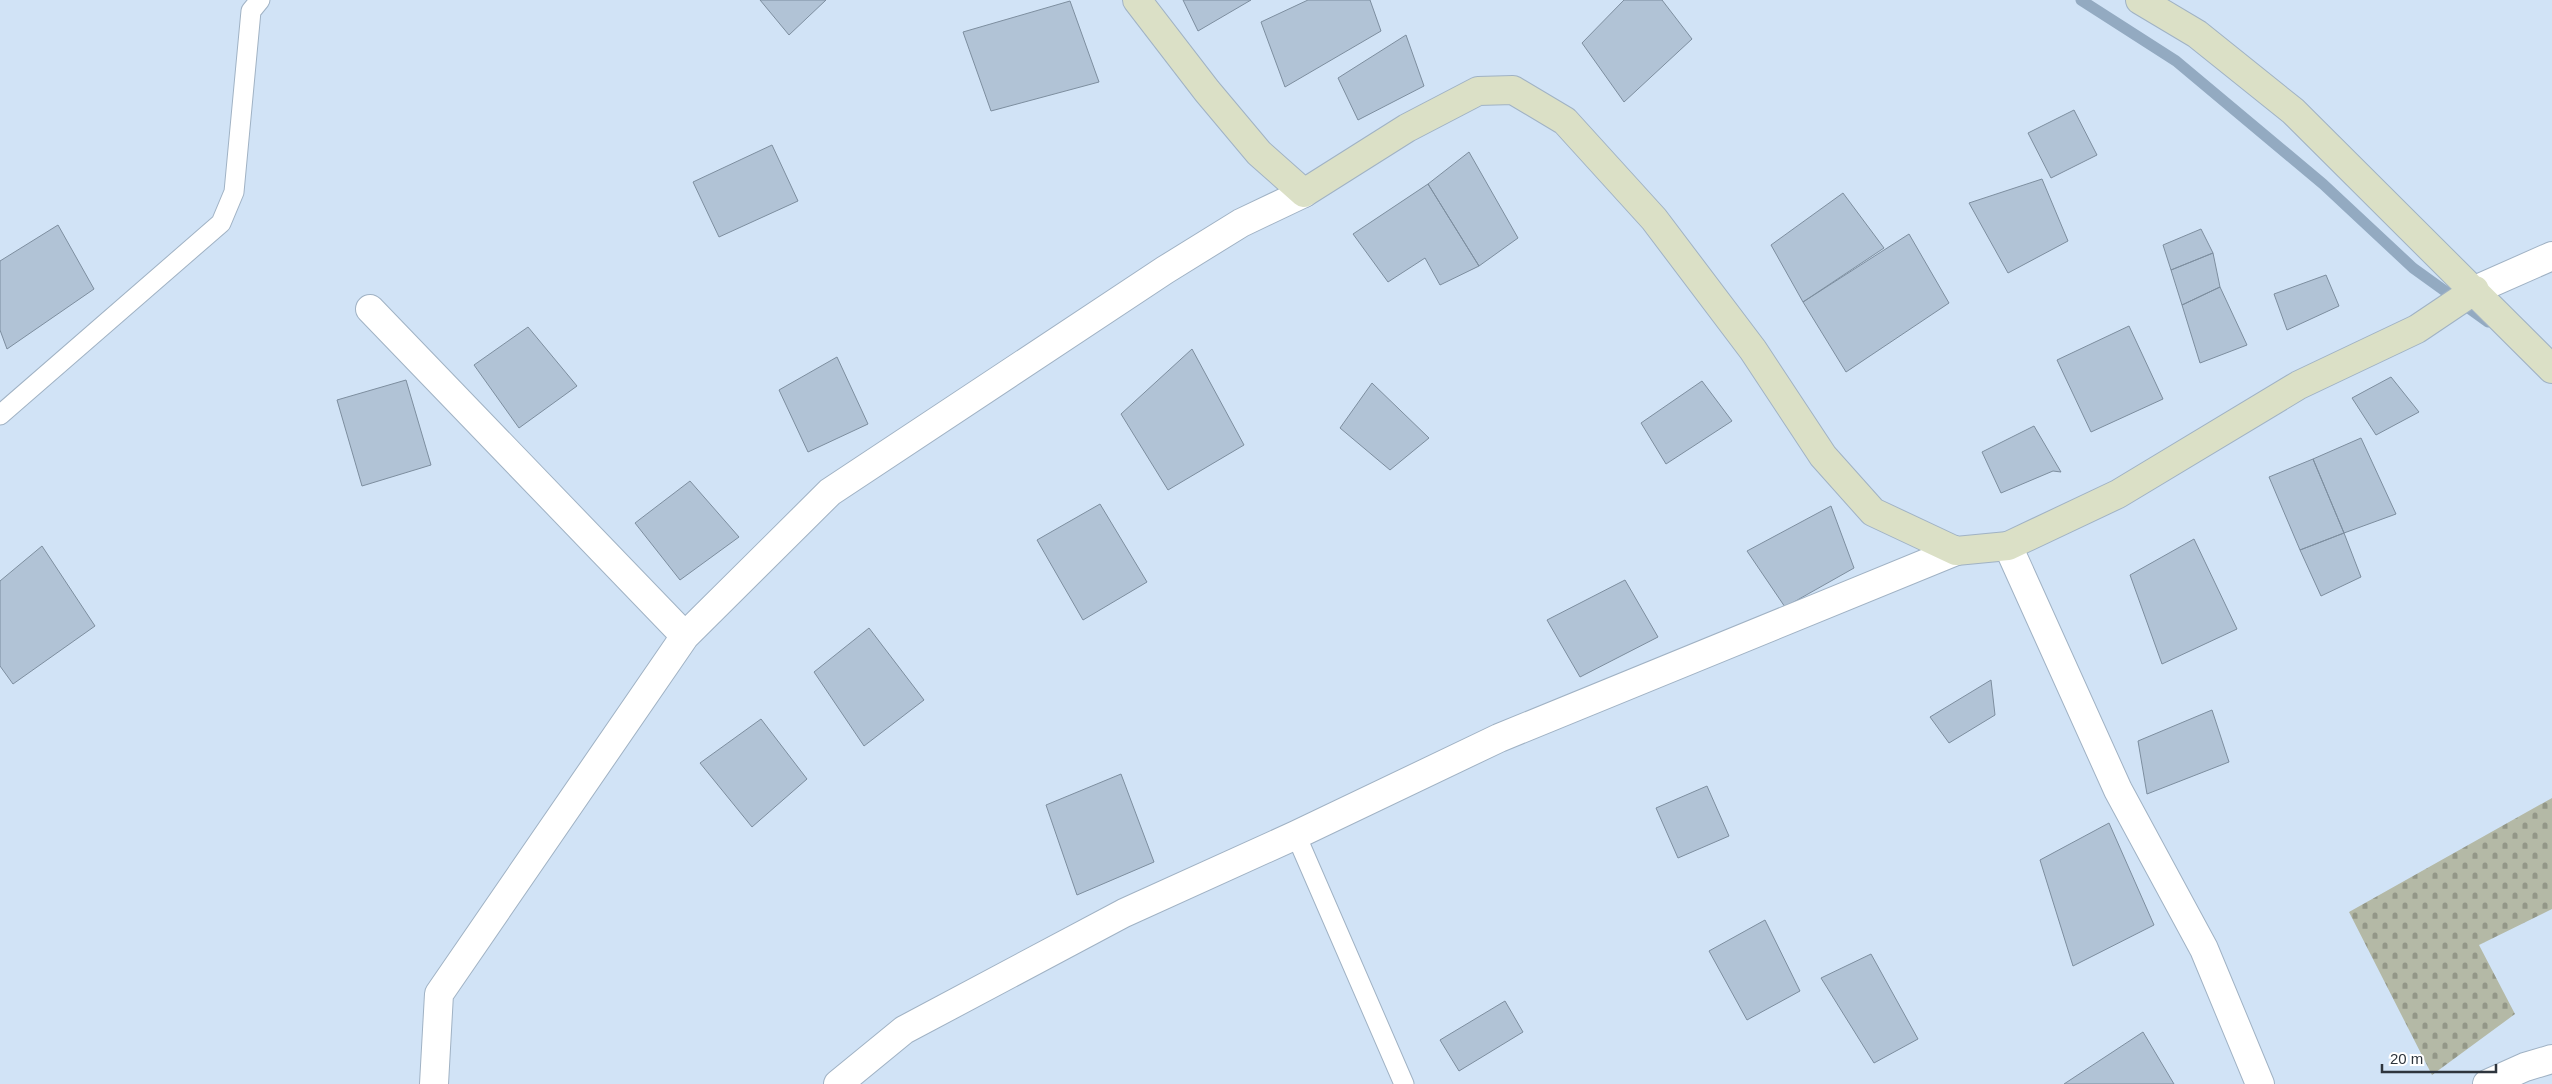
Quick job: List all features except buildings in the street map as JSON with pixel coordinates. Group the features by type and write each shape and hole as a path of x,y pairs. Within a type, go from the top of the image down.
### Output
{"street":[{"path":"1137,0 1207,92 1259,153 1304,193"},
{"path":"2140,0 2197,34 2293,111 2470,293 2552,369"},
{"path":"434,1084 439,994 685,636 830,492 1165,270 1241,223 1304,193 1407,128 1478,91 1513,90 1565,121 1654,219 1753,350 1823,456 1873,512 1956,551"},
{"path":"838,1084 904,1030 1124,913 1296,835 1499,738 1956,551 2008,546 2118,494 2298,385 2417,329 2470,293 2552,256"},
{"path":"370,309 685,636"},
{"path":"2008,546 2118,790 2204,949 2260,1084"},
{"path":"2487,1084 2525,1067 2552,1059"}],"lane":[{"path":"0,414 221,223 234,192 251,11 260,0"},
{"path":"1296,835 1404,1084"}],"green space":[{"path":"2552,798 2552,909 2479,945 2515,1014 2432,1075 2349,912"}],"waterway":[{"path":"2081,0 2176,61 2323,184 2413,268 2488,322"}]}
